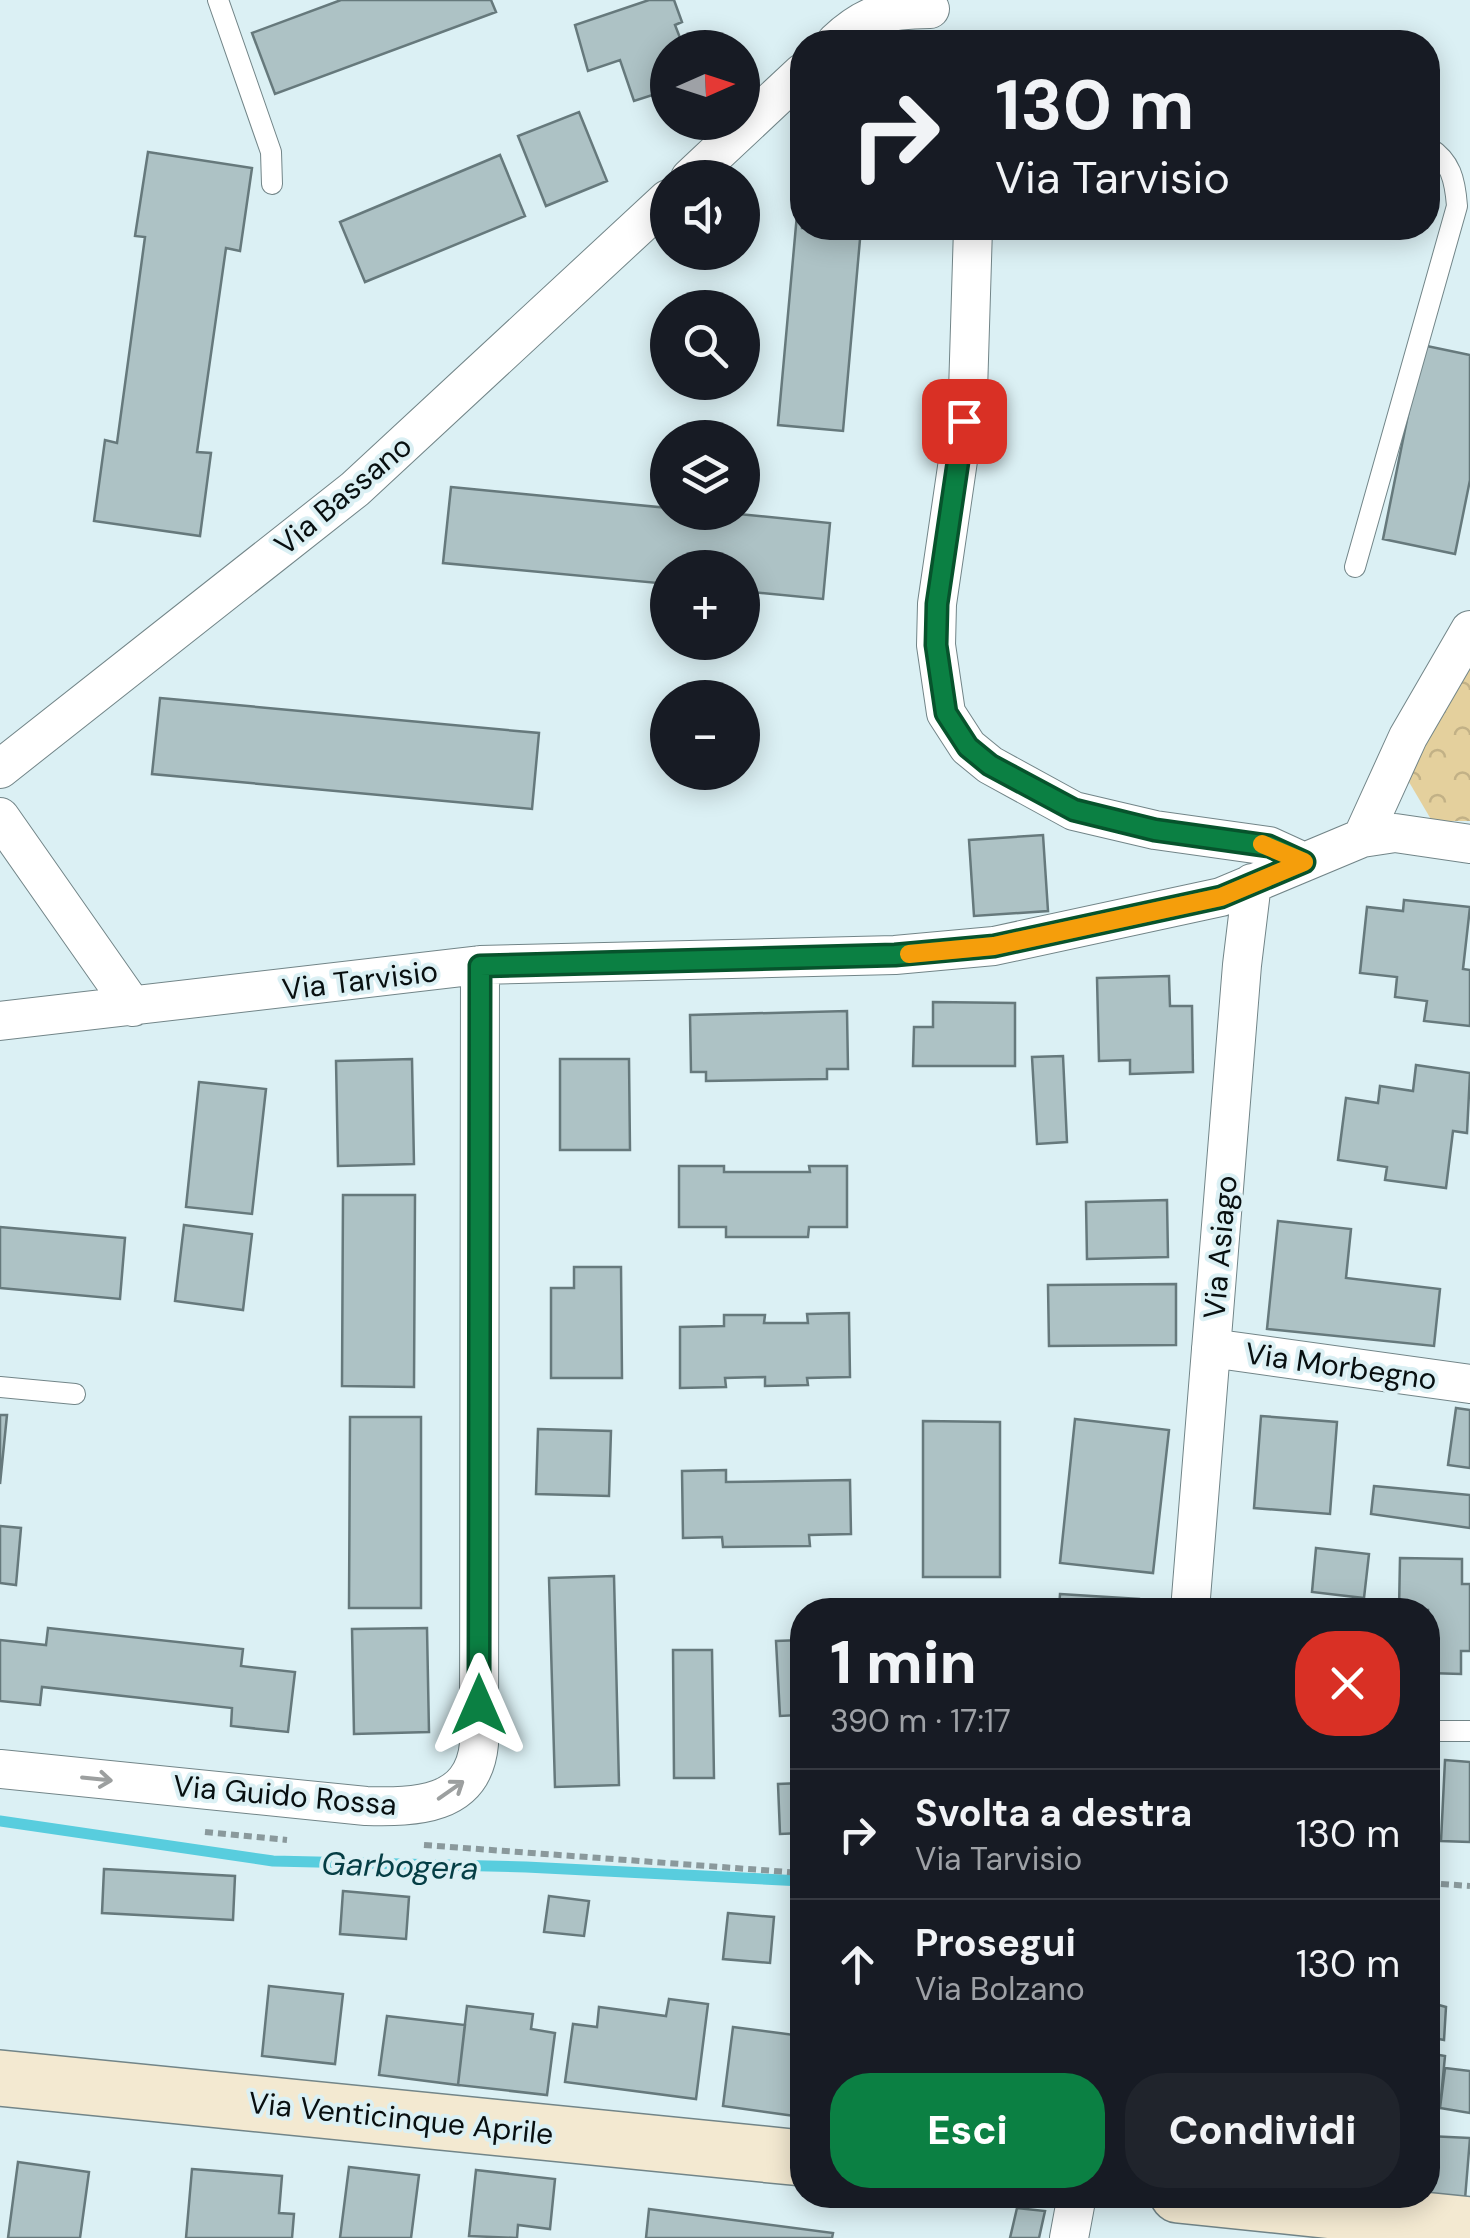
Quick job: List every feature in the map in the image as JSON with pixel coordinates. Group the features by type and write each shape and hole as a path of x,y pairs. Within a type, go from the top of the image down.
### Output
{"street":[{"path":"851,30 869,16 886,11 932,17"},
{"path":"709,160 790,84"},
{"name":"Via Bassano","path":"0,769 355,489 650,215"},
{"path":"973,240 968,392 937,604 936,645 946,713 968,747 990,765 1074,810 1155,830 1269,846 1304,862"},
{"path":"1470,630 1408,737 1378,836 1470,844"},
{"path":"0,817 133,1007"},
{"name":"Via Tarvisio","path":"0,1020 480,966 895,955 994,946 1221,897 1378,836"},
{"name":"Via Asiago","path":"1191,1598 1252,884"},
{"name":"Via Guido Rossa","path":"0,1769 366,1806 425,1804 450,1794 468,1777 479,1744 480,966"},
{"name":"Via Morbegno","path":"1211,1348 1470,1384"},
{"name":"Via Venticinque Aprile","path":"0,2078 790,2157"},
{"path":"1069,2238 1074,2208"},
{"path":"1305,2208 1470,2225"}],"lane":[{"path":"218,0 271,152 272,184"},
{"path":"1355,567 1457,206 1455,178 1440,156"},
{"path":"0,1387 75,1394"},
{"path":"1440,1730 1470,1731"}],"path":[{"path":"1440,1884 1470,1886"}],"green space":[{"path":"1470,664 1470,821 1432,821 1409,782 1424,742"}],"building":[{"path":"341,0 491,0 496,12 275,94 252,33"},
{"path":"649,0 674,0 682,22 675,25 677,30 650,30 650,96 634,101 620,60 588,71 575,25"},
{"path":"579,112 607,181 546,206 518,136"},
{"path":"148,152 252,168 240,251 226,248 197,452 211,453 200,536 94,521 105,440 117,443 145,237 135,236"},
{"path":"500,155 525,216 365,282 340,222"},
{"path":"795,240 860,240 843,431 778,425"},
{"path":"1422,345 1470,355 1470,480 1455,554 1383,539"},
{"path":"451,487 650,506 650,530 760,530 760,516 830,523 823,599 760,593 760,550 650,550 650,582 443,563"},
{"path":"160,698 539,733 532,809 152,774"},
{"path":"1043,835 1048,911 974,916 969,840"},
{"path":"1404,900 1470,907 1463,969 1470,970 1470,1026 1424,1021 1427,1001 1395,997 1397,977 1360,973 1367,907 1403,911"},
{"path":"1169,976 1170,1006 1192,1006 1193,1072 1130,1074 1130,1060 1099,1061 1097,978"},
{"path":"933,1002 1015,1003 1015,1066 913,1066 914,1027 933,1027"},
{"path":"847,1011 848,1069 827,1069 827,1079 706,1081 706,1072 691,1072 690,1015"},
{"path":"1063,1056 1067,1142 1037,1144 1032,1057"},
{"path":"412,1059 414,1164 338,1166 336,1061"},
{"path":"560,1059 629,1059 630,1150 560,1150"},
{"path":"1416,1065 1470,1073 1467,1133 1453,1131 1446,1188 1385,1180 1387,1167 1338,1160 1346,1098 1378,1103 1380,1086 1413,1091"},
{"path":"199,1082 266,1089 252,1214 186,1207"},
{"path":"679,1166 724,1166 724,1172 810,1172 809,1166 847,1166 847,1227 809,1227 808,1237 726,1237 726,1227 679,1227"},
{"path":"343,1195 415,1195 414,1387 342,1386"},
{"path":"1167,1200 1168,1257 1087,1259 1086,1202"},
{"path":"1278,1221 1351,1229 1346,1278 1440,1289 1434,1346 1267,1329"},
{"path":"184,1225 252,1234 243,1310 175,1301"},
{"path":"0,1227 125,1238 120,1299 0,1288"},
{"path":"574,1267 621,1267 622,1378 551,1378 551,1288 574,1288"},
{"path":"1176,1284 1176,1345 1049,1346 1048,1285"},
{"path":"849,1313 850,1377 807,1378 808,1385 765,1386 765,1377 725,1378 726,1387 680,1388 680,1327 724,1326 724,1315 765,1315 764,1323 808,1323 807,1314"},
{"path":"1456,1408 1470,1410 1470,1468 1448,1465"},
{"path":"0,1415 7,1415 0,1484"},
{"path":"1261,1416 1337,1422 1330,1514 1254,1508"},
{"path":"350,1417 421,1417 421,1608 349,1608"},
{"path":"1075,1419 1169,1430 1153,1573 1060,1563"},
{"path":"923,1421 1000,1422 1000,1577 923,1577"},
{"path":"538,1429 611,1431 609,1496 536,1494"},
{"path":"726,1470 726,1482 850,1480 851,1534 809,1535 810,1546 723,1547 722,1537 683,1538 682,1471"},
{"path":"1374,1486 1470,1495 1470,1528 1371,1514"},
{"path":"0,1526 21,1528 16,1585 0,1583"},
{"path":"1316,1548 1369,1554 1364,1598 1312,1592"},
{"path":"1400,1558 1462,1559 1462,1584 1470,1584 1470,1651 1461,1651 1461,1674 1440,1673 1440,1598 1399,1598"},
{"path":"614,1576 619,1785 555,1787 549,1578"},
{"path":"1060,1594 1123,1598 1060,1598"},
{"path":"48,1628 243,1649 241,1666 295,1672 288,1732 231,1726 232,1708 42,1687 40,1705 0,1701 0,1640 46,1645"},
{"path":"427,1628 429,1732 354,1734 352,1629"},
{"path":"790,1640 790,1715 780,1716 776,1641"},
{"path":"673,1650 712,1650 714,1778 674,1778"},
{"path":"1445,1760 1470,1762 1470,1842 1441,1841"},
{"path":"778,1784 790,1784 790,1834 780,1834"},
{"path":"104,1869 235,1876 233,1920 102,1913"},
{"path":"343,1891 409,1897 406,1939 340,1934"},
{"path":"549,1896 589,1901 584,1936 544,1932"},
{"path":"728,1913 774,1917 770,1963 723,1959"},
{"path":"269,1986 343,1994 335,2064 262,2056"},
{"path":"669,1999 708,2004 696,2099 565,2082 573,2024 597,2027 599,2007 666,2016"},
{"path":"1440,2005 1446,2007 1444,2040 1440,2039"},
{"path":"467,2006 533,2014 531,2029 555,2033 547,2095 458,2085"},
{"path":"387,2016 465,2025 458,2085 379,2075"},
{"path":"733,2027 790,2034 790,2115 723,2106"},
{"path":"1440,2055 1445,2056 1440,2108"},
{"path":"1445,2068 1470,2071 1470,2113 1440,2108"},
{"path":"1440,2137 1470,2138 1465,2199 1440,2196"},
{"path":"18,2162 89,2172 80,2238 8,2238"},
{"path":"349,2167 419,2175 411,2238 340,2238"},
{"path":"192,2169 282,2176 279,2213 294,2214 292,2238 186,2238"},
{"path":"476,2170 555,2179 550,2229 518,2225 517,2238 469,2236"},
{"path":"1017,2208 1045,2211 1039,2238 1010,2238"},
{"path":"649,2209 833,2233 832,2238 646,2238"}],"waterway":[{"name":"Garbogera","path":"0,1821 273,1861 526,1867 790,1880"}],"slow traffic":[{"path":"909,954 994,946 1221,897 1304,862 1262,844"}],"route":[{"path":"479,1705 480,966 895,955 994,946 1221,897 1304,862 1269,846 1155,830 1074,810 990,765 968,747 946,713 936,645 937,604 964,421"}]}
